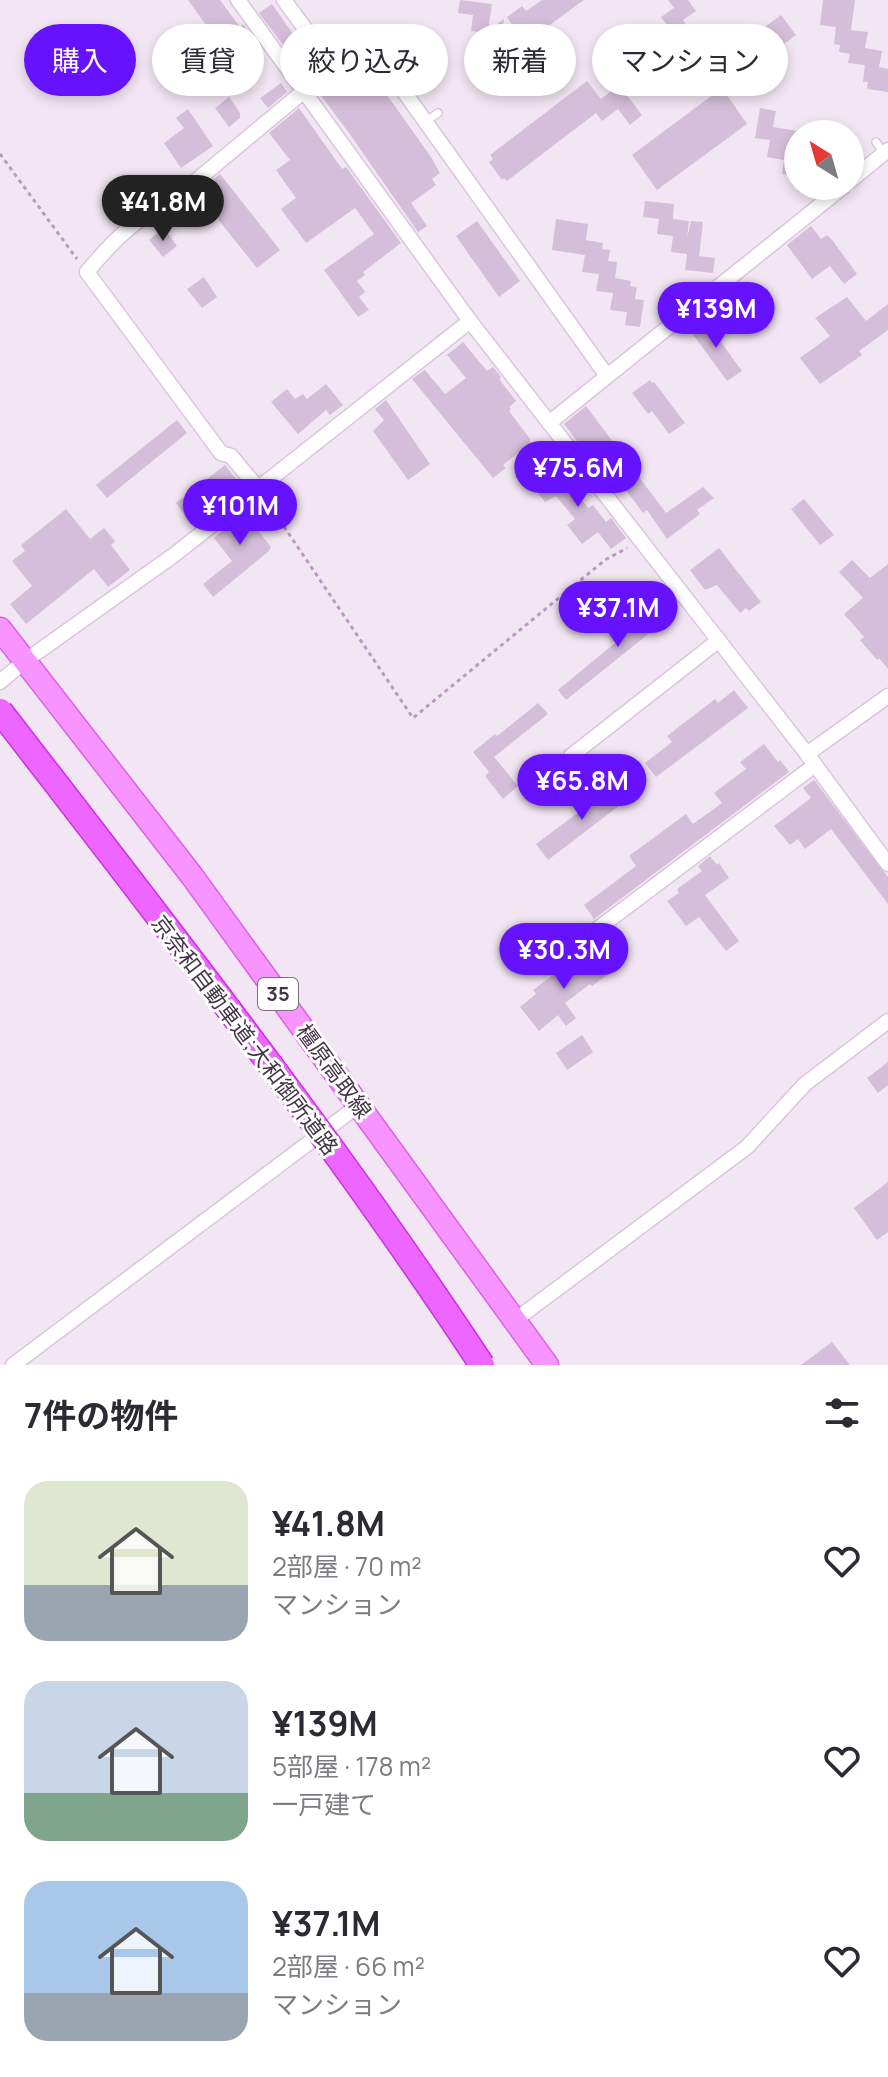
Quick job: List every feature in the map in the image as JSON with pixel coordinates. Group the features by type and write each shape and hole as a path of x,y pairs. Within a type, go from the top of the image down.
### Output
{"highway":[{"name":"京奈和自動車道;大和御所道路","path":"0,711 287,1089 482,1365"}],"main road":[{"name":"橿原高取線","path":"0,629 192,876 547,1365"}],"street":[{"path":"239,0 280,57"},
{"path":"284,0 334,68 352,47 370,44 383,49 406,83 425,122 607,376"},
{"path":"257,487 231,456 221,453 87,272 110,243 132,224 179,195 298,96"},
{"path":"308,96 470,321 719,640 888,864"},
{"path":"864,166 883,149"},
{"path":"549,423 607,376 681,307 822,200"},
{"path":"0,682 174,555 470,321"},
{"path":"571,756 719,640"},
{"path":"547,967 888,696"},
{"path":"514,1321 747,1147 805,1084 888,1021"},
{"path":"13,1365 359,1105"}],"lane":[{"path":"425,122 438,113"}],"path":[{"path":"0,154 87,272"},
{"path":"257,487 413,718 605,560 641,540"}],"building":[{"path":"188,0 220,0 238,24 205,24"},
{"path":"460,0 492,4 489,24 472,24 473,15 458,13"},
{"path":"542,0 584,0 551,24 512,24 507,17 522,6 526,11"},
{"path":"668,0 688,0 696,11 683,20 686,24 666,24 661,17 674,8"},
{"path":"823,0 855,0 851,30 868,32 865,48 882,51 879,67 888,69 888,92 867,89 868,82 863,82 865,65 848,63 850,54 839,52 840,45 834,44 836,27 820,25"},
{"path":"272,4 286,24 280,24 280,41 259,13"},
{"path":"781,15 788,24 769,24"},
{"path":"788,24 796,35 788,41"},
{"path":"587,81 592,87 592,96 601,99 605,96 627,96 642,115 630,125 618,109 602,121 596,113 507,181 502,180 489,162 493,159 490,155 567,96 576,96 576,89"},
{"path":"280,84 282,96 268,108 260,98"},
{"path":"321,96 387,96 440,173 432,179 436,185 411,203 427,226 418,232"},
{"path":"711,96 728,96 747,124 657,190 632,155"},
{"path":"229,97 240,118 229,127 215,108"},
{"path":"299,108 342,169 346,167 401,243 363,272 365,275 357,281 365,292 359,297 369,310 358,317 324,270 374,234 355,208 306,243 281,209 296,198 276,170 290,160 269,133"},
{"path":"760,108 776,111 773,127 784,129 784,160 767,157 770,140 755,138"},
{"path":"188,109 213,146 181,168 164,143 184,128 176,118"},
{"path":"220,174 280,250 257,268 197,193"},
{"path":"645,201 674,204 673,219 689,221 687,238 691,221 703,222 699,256 715,258 713,273 685,270 687,254 671,252 673,236 657,234 659,219 643,217"},
{"path":"556,219 588,224 586,240 603,243 602,249 610,250 608,261 617,262 615,278 631,281 630,286 637,287 635,299 644,300 640,327 625,325 627,312 610,310 613,293 596,291 599,274 582,272 585,255 552,250"},
{"path":"477,221 520,281 499,297 456,236"},
{"path":"811,226 821,239 827,235 833,241 857,274 844,284 830,266 812,279 787,245"},
{"path":"164,228 177,246 163,257 149,240"},
{"path":"204,277 217,297 202,308 187,289"},
{"path":"847,297 866,321 888,304 888,330 859,351 862,355 820,384 800,358 830,336 815,318"},
{"path":"704,319 742,371 727,381 689,329"},
{"path":"463,342 487,371 493,367 501,377 499,379 516,401 509,411 530,439 530,443 503,465 506,468 493,478 412,379 425,370 445,394 466,378 447,355"},
{"path":"650,380 685,423 669,434 652,411 648,414 632,393"},
{"path":"326,384 343,405 330,415 326,410 298,434 271,402 287,389 295,399 303,394 307,399"},
{"path":"386,400 430,464 408,480 373,431 384,420 375,409"},
{"path":"586,406 666,513 703,487 714,498 697,510 700,514 667,539 647,510 643,513 617,478 610,484 564,424"},
{"path":"177,420 187,433 107,498 96,485"},
{"path":"225,465 243,488 210,514 204,507 187,518 176,503"},
{"path":"560,465 576,485 573,488 588,508 593,505 606,522 611,518 626,538 611,549 598,532 582,544 567,525 575,519 556,496 545,502 533,487"},
{"path":"804,499 834,535 820,545 791,509"},
{"path":"258,501 270,517 256,528 271,547 213,597 203,584 232,561 214,538"},
{"path":"66,509 90,539 104,528 115,541 111,545 130,570 108,587 94,569 26,624 10,604 32,586 12,561 25,551 21,545"},
{"path":"719,548 761,602 749,611 746,608 740,613 717,585 705,590 690,570"},
{"path":"852,560 870,578 888,564 888,669 860,640 864,637 844,614 863,598 839,572"},
{"path":"667,600 677,611 566,700 558,690"},
{"path":"734,690 748,708 656,777 645,763 672,742 667,736 715,699 718,703"},
{"path":"538,703 548,714 494,757 518,786 503,799 485,776 489,772 473,752"},
{"path":"764,744 789,772 594,919 584,905 636,866 629,856 686,814 693,824 722,803 714,793 746,769 740,762"},
{"path":"814,780 888,877 888,904 831,829 805,849 798,839 790,845 774,826 811,798 803,788"},
{"path":"616,784 628,799 548,860 536,844"},
{"path":"710,856 729,878 705,895 739,941 726,951 699,917 686,926 667,901 679,893 677,889 702,871 698,866"},
{"path":"580,955 592,967 607,955 617,968 565,1003 576,1018 566,1026 558,1015 539,1031 520,1007 536,994 533,990"},
{"path":"582,1035 593,1052 567,1070 556,1053"},
{"path":"888,1062 888,1085 878,1093 867,1078"},
{"path":"888,1182 888,1232 877,1240 854,1208"},
{"path":"832,1342 850,1365 801,1365"}]}
